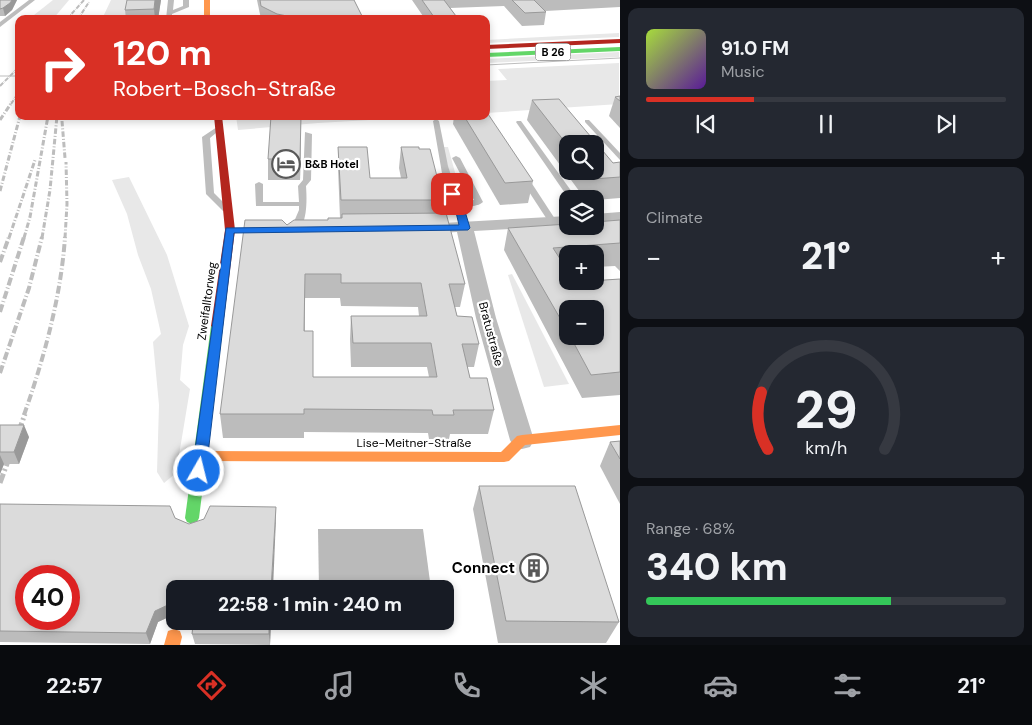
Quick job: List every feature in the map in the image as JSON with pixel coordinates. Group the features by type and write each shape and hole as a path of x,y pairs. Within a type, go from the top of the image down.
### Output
{"street":[{"path":"207,0 207,15"},
{"name":"B 26","path":"490,47 620,40"},
{"name":"B 26","path":"490,56 620,49"},
{"name":"Zweifalltorweg","path":"192,518 237,230 228,210 219,120"},
{"path":"604,218 620,217"},
{"path":"408,229 465,228 559,221"},
{"name":"Bratustraße","path":"465,228 486,318 522,440"},
{"path":"288,232 313,229"},
{"path":"522,440 620,430"},
{"name":"Lise-Meitner-Straße","path":"201,456 504,457 522,440"}],"lane":[{"path":"0,25 32,0"},
{"path":"170,15 171,0"},
{"path":"172,15 186,7 186,0"},
{"path":"218,120 206,137 210,194 228,210"},
{"path":"436,121 448,179 456,203 460,208 465,228"},
{"path":"587,121 620,158"},
{"path":"518,122 567,190"},
{"path":"288,232 303,210 302,186 307,180 308,134"},
{"path":"456,158 479,202 467,203 460,208"},
{"path":"521,173 559,220"},
{"path":"259,184 259,204 302,204"}],"shaded area":[{"path":"53,0 69,0 56,15 34,15"},
{"path":"111,0 133,0 130,15 104,15"},
{"path":"619,33 619,37 490,43 490,40"},
{"path":"619,52 619,57 490,63 490,59"},
{"path":"619,63 619,104 490,113 490,81 507,80 498,69"},
{"path":"237,120 369,120 318,123 238,130"},
{"path":"443,147 448,147 456,176 467,198 462,201 456,198"},
{"path":"129,177 167,255 189,326 183,345 180,380 190,389 176,473 164,483 157,472 159,405 153,342 161,334 151,289 138,255 127,214 112,180"},
{"path":"512,274 569,384 544,387 508,275"},
{"path":"318,529 423,529 430,580 319,580"}],"building":[{"path":"0,0 12,0 0,9"},
{"path":"127,0 155,0 154,9 125,10"},
{"path":"260,0 354,0 362,15 282,15 261,6"},
{"path":"422,0 444,0 455,15 433,15"},
{"path":"512,0 534,0 546,12 525,13"},
{"path":"559,99 589,135 559,135 532,100"},
{"path":"490,117 533,181 505,183 466,120 490,120"},
{"path":"271,120 301,120 300,159 268,159"},
{"path":"338,147 367,147 370,178 407,178 401,147 430,149 443,200 341,200"},
{"path":"604,152 613,163 620,162 620,177 604,178"},
{"path":"446,213 465,284 449,284 457,316 472,317 479,344 462,344 470,378 487,378 494,410 453,410 454,415 433,415 432,410 304,409 304,414 220,414 245,220 282,220 287,225 294,220 342,218 342,214","holes":["305,274 341,274 341,283 421,283 427,316 351,316 353,343 431,343 437,377 313,377 313,331 304,331"]},
{"path":"620,220 620,243 559,245 559,248 553,248 559,257 559,290 604,290 604,280 620,279 620,372 591,375 575,345 604,345 604,300 559,300 559,316 508,228 559,225 559,235 604,235 604,221"},
{"path":"0,425 24,425 14,452 0,452"},
{"path":"620,441 620,459 610,442"},
{"name":"Connect","path":"479,486 575,486 619,622 506,621"},
{"path":"0,504 170,506 175,518 189,524 204,519 210,506 276,507 272,580 166,580 166,606 155,611 146,633 0,631"},
{"path":"192,630 269,630 269,634 192,634"}],"tram line":[{"path":"490,65 620,58"},
{"path":"0,76 15,76"}],"railway":[{"path":"71,15 84,0"},
{"path":"81,15 89,2"},
{"path":"0,86 15,71"},
{"path":"11,104 15,98"},
{"path":"0,120 12,102"},
{"path":"0,191 19,120"},
{"path":"24,238 30,217 47,120"},
{"path":"42,238 50,190 57,120"},
{"path":"62,121 65,158"},
{"path":"9,238 35,160"},
{"path":"65,238 67,204 66,162"},
{"path":"0,262 9,237"},
{"path":"0,312 24,237"},
{"path":"0,373 29,288 42,237"},
{"path":"24,415 56,305 65,237"},
{"path":"0,483 25,414"}],"traffic: fast":[{"path":"490,55 620,49"},
{"path":"192,518 217,326"}],"traffic: slow":[{"path":"207,0 207,15"},
{"path":"201,456 504,457 522,440 620,430"},
{"path":"172,645 174,637"}],"traffic: jam":[{"path":"490,47 620,41"},
{"path":"217,326 230,230 218,120"}],"place":[{"name":"B&B Hotel","path":"286,164"},
{"name":"Connect","path":"534,568"}],"route":[{"path":"199,471 230,230 465,228 460,215 460,208 452,194"}]}
